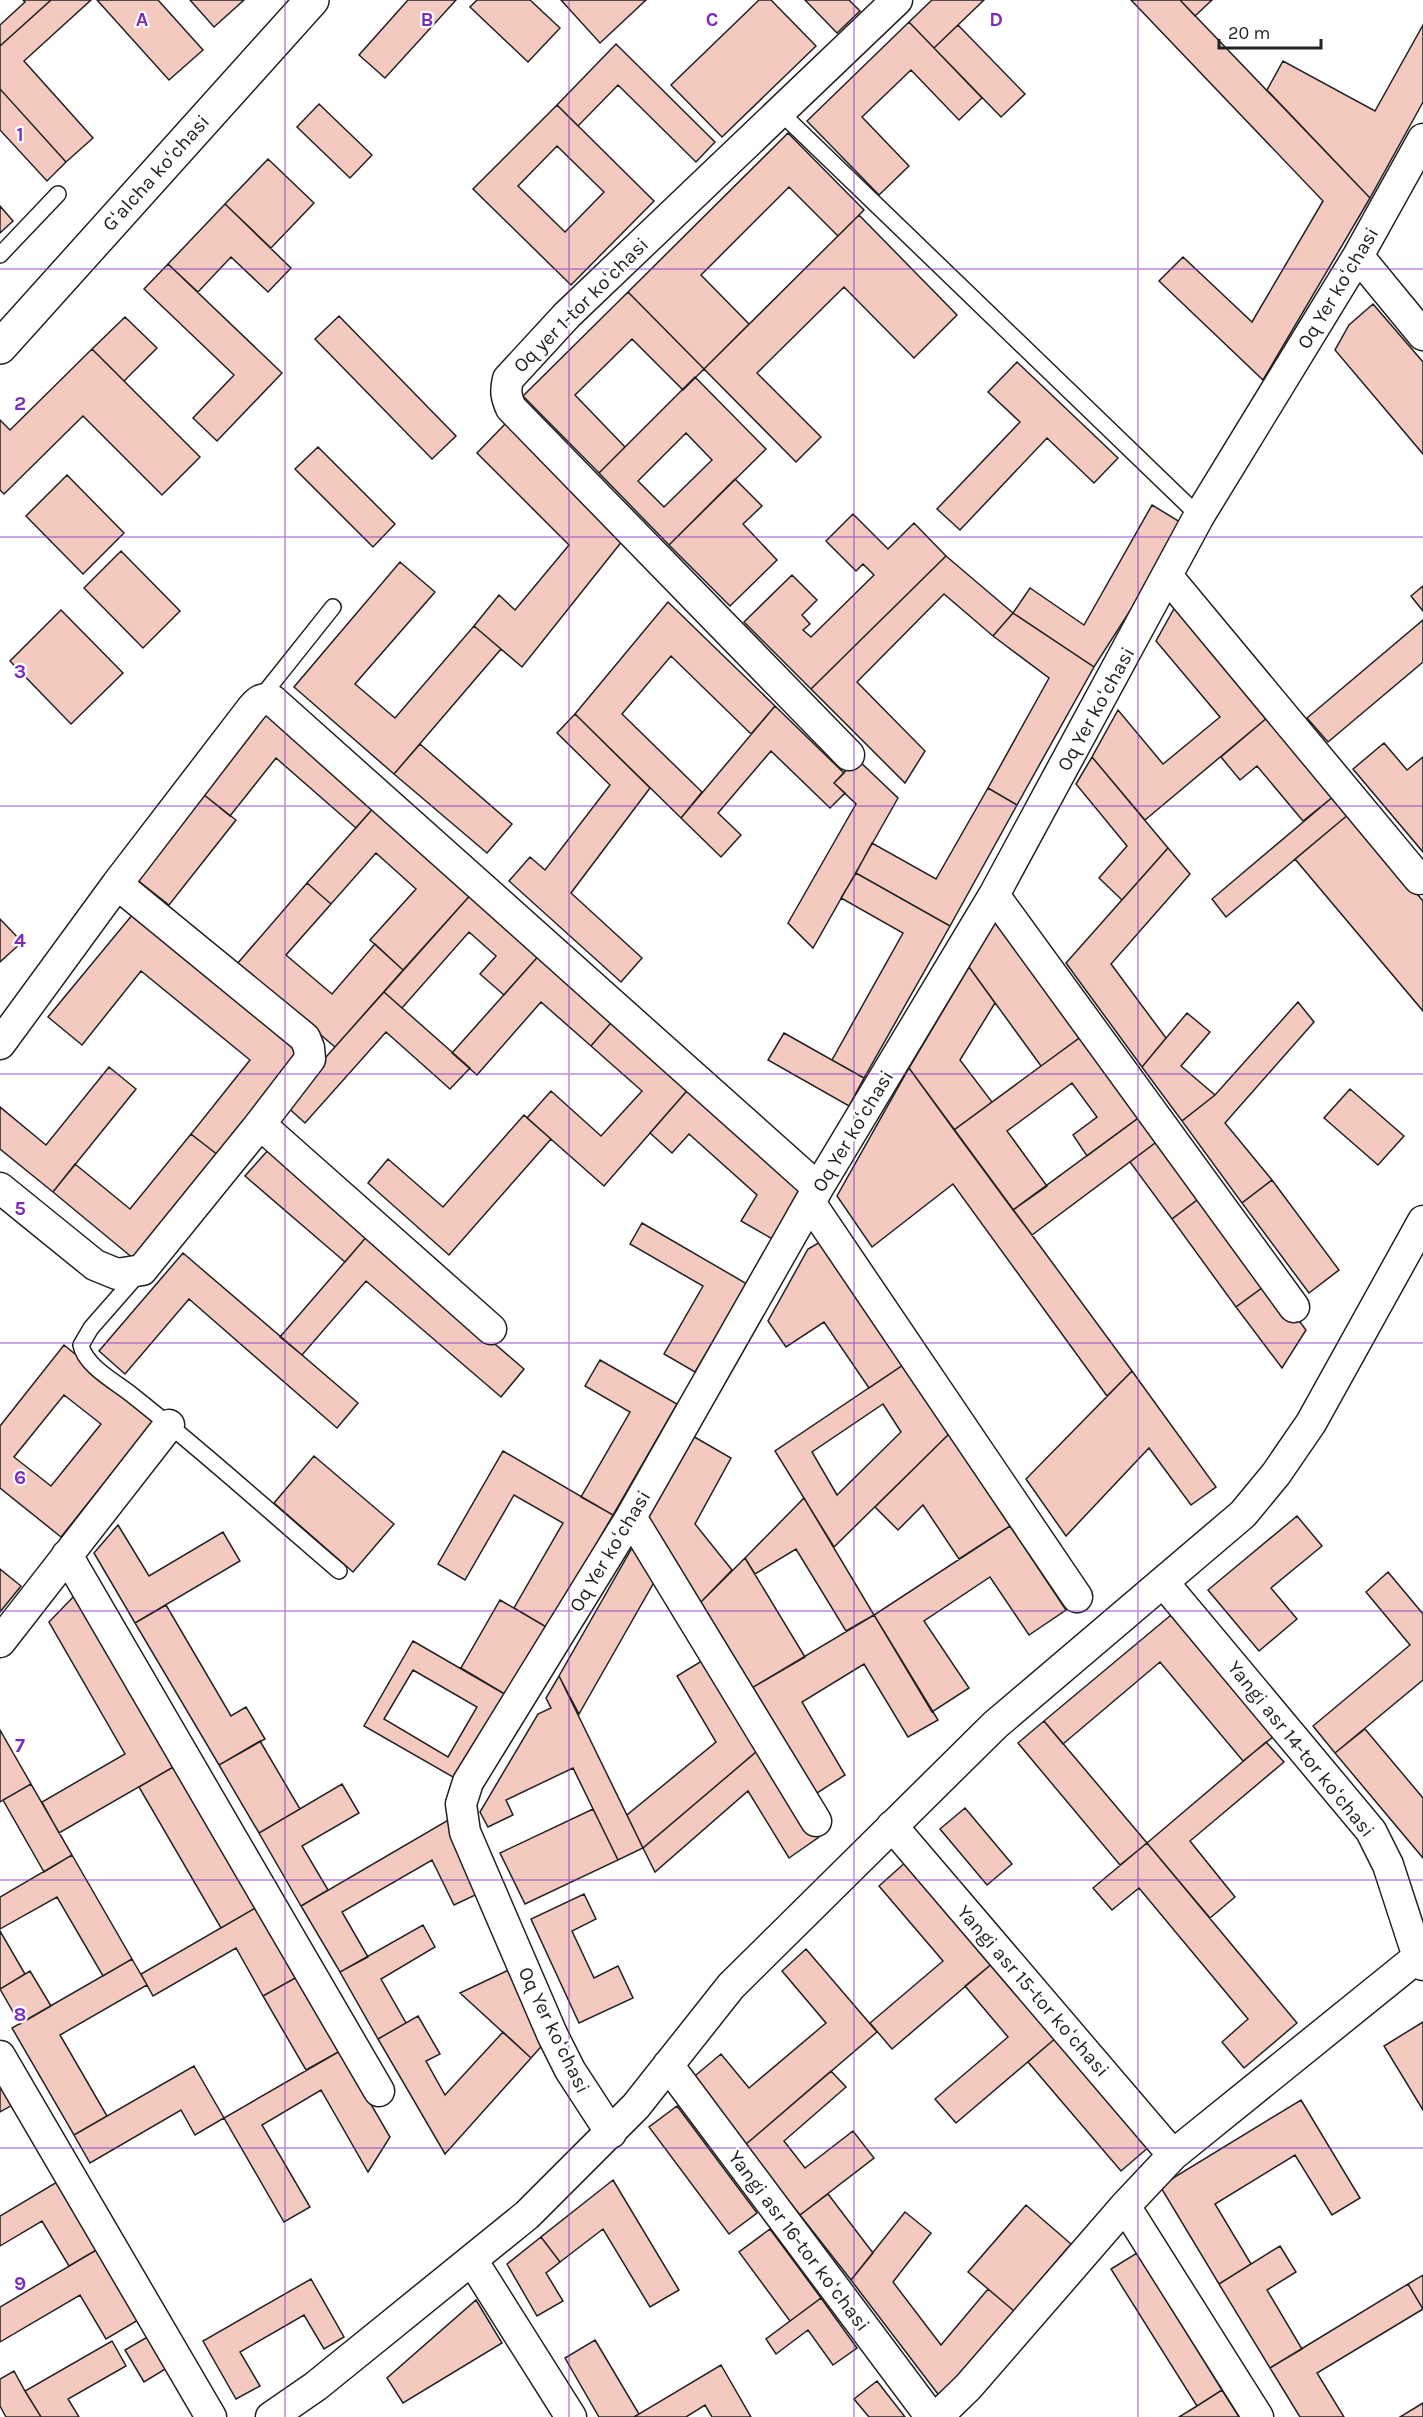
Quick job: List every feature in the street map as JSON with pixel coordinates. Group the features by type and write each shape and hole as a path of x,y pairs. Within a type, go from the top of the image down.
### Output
{"street":[{"name":"Gʻalcha koʻchasi","path":"0,347 312,0"},
{"name":"Oq yer 1-tor koʻchasi","path":"849,755 511,408 505,389 508,379 567,315 897,0"},
{"name":"Oq Yer koʻchasi","path":"611,2133 570,2070 552,2034 465,1832 461,1804 474,1772 631,1517 815,1196 994,895 1199,516 1358,256 1423,140"},
{"path":"1358,256 1423,335"},
{"path":"1168,577 1419,879"},
{"path":"0,1044 117,884 259,700 266,698 272,700 815,1196 1077,1597"},
{"path":"0,1188 95,1265 117,1274 142,1270 310,1059 305,1038 117,884"},
{"path":"994,895 1294,1307"},
{"path":"257,1128 270,1132 491,1329"},
{"path":"271,2417 316,2386 527,2215 636,2106 731,1986 995,1725 1243,1514 1276,1474 1311,1423 1422,1229"},
{"path":"0,1642 170,1425"},
{"path":"631,1517 816,1821"},
{"path":"67,1555 379,2091"},
{"name":"Yangi asr 14-tor koʻchasi","path":"1163,1582 1371,1831 1388,1865 1413,1896 1420,1961"},
{"name":"Yangi asr 15-tor koʻchasi","path":"892,1827 1173,2155"},
{"path":"937,2417 968,2387 1125,2206 1173,2155 1420,1961"},
{"path":"0,2056 212,2417"},
{"name":"Yangi asr 16-tor koʻchasi","path":"669,2065 930,2417"},
{"path":"1125,2206 1258,2417"},
{"path":"472,2260 571,2417"}],"lane":[{"path":"779,111 1199,516"},
{"path":"0,255 58,194"},
{"path":"259,700 333,607"},
{"path":"142,1270 91,1328 81,1345 82,1353 170,1425 339,1571"}],"building":[{"path":"23,0 51,0 0,46 0,25 25,2"},
{"path":"51,0 91,0 24,61 93,138 66,162 0,89 0,46"},
{"path":"97,0 158,0 203,50 169,80"},
{"path":"190,0 244,0 214,27"},
{"path":"408,0 456,0 385,78 359,55"},
{"path":"477,0 530,0 560,28 528,62 470,7"},
{"path":"561,0 646,0 600,43"},
{"path":"759,0 771,0 816,46 722,137 671,85"},
{"path":"805,0 849,0 860,11 837,33"},
{"path":"932,0 984,0 934,48 909,22"},
{"path":"1131,0 1180,0 1370,198 1263,380 1159,281 1183,257 1252,322 1323,201"},
{"path":"1180,0 1212,0 1195,16"},
{"path":"909,22 982,98 959,120 911,70 862,117 909,166 879,195 807,121"},
{"path":"958,25 1025,94 1001,117 934,48"},
{"path":"1423,25 1423,102 1370,198 1267,90 1283,61 1375,111"},
{"path":"616,44 715,142 696,162 618,85 578,126 557,105"},
{"path":"0,89 66,162 47,181 0,130"},
{"path":"319,104 372,155 350,178 297,127"},
{"path":"557,105 654,201 571,285 473,189","holes":["557,146 604,192 565,232 518,186"]},
{"path":"788,133 864,210 838,236 789,187 701,275 749,324 704,369 628,292"},
{"path":"268,159 314,203 271,248 225,204"},
{"path":"225,204 291,268 268,292 231,257 198,292 168,264"},
{"path":"0,206 13,221 0,233"},
{"path":"859,215 957,315 914,358 844,287 757,373 821,437 796,462 704,369"},
{"path":"168,264 282,373 217,441 193,418 234,375 144,289"},
{"path":"628,292 704,369 683,390 632,339 575,395 625,447 599,473 523,396"},
{"path":"1373,304 1423,362 1423,454 1335,350 1349,325"},
{"path":"339,316 456,436 432,459 315,339"},
{"path":"125,317 157,348 124,381 92,349"},
{"path":"92,349 200,457 162,495 83,416 4,494 0,490 0,420 10,430"},
{"path":"1017,362 1118,458 1094,483 1047,438 960,530 937,509 1020,422 988,392"},
{"path":"695,377 766,449 669,545 599,473","holes":["686,433 712,460 664,507 638,481"]},
{"path":"506,423 623,540 522,667 474,626 499,595 515,610 569,545 477,453"},
{"path":"318,447 395,524 373,547 295,469"},
{"path":"67,475 124,533 83,574 26,516"},
{"path":"735,479 762,506 743,524 777,560 730,606 669,545"},
{"path":"1152,505 1185,525 1094,667 1013,613 1030,588 1084,625"},
{"path":"853,514 888,549 914,523 946,556 811,689 744,622 792,575 817,600 802,615 810,624 803,630 811,637 874,575 863,564 856,571 826,541"},
{"path":"121,551 180,611 143,648 84,588"},
{"path":"946,556 1013,613 993,636 944,594 857,682 925,751 905,783 811,689"},
{"path":"400,562 435,592 355,684 395,718 474,626 501,649 394,774 294,687"},
{"path":"1423,586 1423,611 1411,596"},
{"path":"668,602 775,706 751,734 671,656 622,714 702,792 681,818 575,714"},
{"path":"1175,607 1268,717 1145,820 1092,757 1118,710 1163,764 1220,717 1156,641"},
{"path":"61,610 123,673 71,724 10,661"},
{"path":"1013,613 1094,667 1017,805 988,788 1049,678 993,636"},
{"path":"1423,620 1423,662 1328,742 1307,718"},
{"path":"775,706 844,773 834,783 845,793 830,808 771,751 718,813 741,835 721,857 681,818"},
{"path":"270,710 376,805 356,828 276,758 230,816 203,794"},
{"path":"575,714 650,788 571,893 642,958 621,982 509,881 530,857 545,870 610,785 557,733"},
{"path":"1268,717 1334,796 1303,821 1257,766 1240,780 1221,757"},
{"path":"1384,743 1407,770 1423,757 1423,852 1353,769"},
{"path":"420,744 512,824 487,853 394,774"},
{"path":"1092,757 1168,848 1122,900 1099,878 1127,846 1076,784"},
{"path":"857,759 898,798 813,948 788,923 856,804 834,783"},
{"path":"988,788 1017,805 950,926 856,873 872,843 936,879"},
{"path":"203,794 236,820 169,905 136,879"},
{"path":"1334,796 1349,814 1226,917 1212,899"},
{"path":"376,805 474,891 403,970 370,940 416,889 376,853 331,904 307,883"},
{"path":"1349,814 1423,901 1423,1011 1295,859"},
{"path":"1168,848 1190,874 1111,964 1166,1038 1142,1067 1066,963"},
{"path":"856,873 950,926 864,1078 832,1060 903,933 841,898"},
{"path":"307,883 331,904 286,955 332,994 375,944 403,970 335,1047 237,964"},
{"path":"474,891 542,952 504,995 480,974 496,956 469,932 402,1008 384,992"},
{"path":"133,914 302,1051 218,1155 191,1134 250,1060 141,971 82,1045 48,1017"},
{"path":"998,914 1086,1033 1041,1066 969,967"},
{"path":"0,919 22,942 0,962"},
{"path":"542,952 616,1017 591,1046 541,1002 477,1075 452,1053"},
{"path":"969,967 995,1003 960,1060 992,1102 954,1130 909,1068"},
{"path":"384,992 470,1068 450,1089 386,1032 305,1123 284,1104"},
{"path":"1298,1002 1314,1022 1225,1123 1272,1180 1242,1203 1182,1121 1215,1095"},
{"path":"1187,1013 1210,1032 1181,1066 1215,1095 1182,1121 1142,1067"},
{"path":"616,1017 692,1085 604,1186 527,1118 551,1091 601,1136 642,1091 591,1046"},
{"path":"784,1033 864,1078 849,1106 768,1060"},
{"path":"1086,1033 1145,1113 1087,1156 1073,1135 1097,1117 1072,1083 1007,1131 1047,1186 1013,1210 954,1130"},
{"path":"109,1067 136,1089 53,1192 0,1149 0,1107 46,1145"},
{"path":"909,1068 1132,1371 1107,1396 953,1184 872,1247 837,1196"},
{"path":"692,1085 807,1187 776,1241 741,1221 757,1195 689,1134 672,1153 650,1133"},
{"path":"1350,1089 1404,1136 1378,1165 1324,1118"},
{"path":"1145,1113 1163,1137 1032,1235 1013,1210"},
{"path":"524,1115 551,1139 449,1255 368,1183 388,1159 443,1207"},
{"path":"191,1134 218,1155 134,1259 53,1192 75,1164 130,1209"},
{"path":"1163,1137 1205,1194 1172,1219 1130,1162"},
{"path":"269,1149 368,1235 345,1262 245,1176"},
{"path":"1272,1180 1339,1270 1309,1293 1242,1203"},
{"path":"1205,1194 1270,1282 1236,1307 1172,1219"},
{"path":"642,1223 747,1284 695,1372 664,1354 703,1286 630,1244"},
{"path":"368,1235 524,1369 501,1397 366,1281 302,1355 280,1337"},
{"path":"820,1242 903,1365 869,1388 824,1322 786,1347 768,1321 808,1249"},
{"path":"183,1253 358,1403 337,1428 189,1299 125,1374 99,1351"},
{"path":"1270,1282 1306,1330 1282,1368 1236,1307"},
{"path":"64,1345 155,1419 61,1537 0,1488 0,1426","holes":["64,1395 101,1424 51,1486 14,1457"]},
{"path":"600,1360 677,1404 613,1515 581,1497 630,1412 585,1386"},
{"path":"903,1365 949,1434 834,1547 775,1451","holes":["883,1404 901,1432 837,1495 812,1452"]},
{"path":"1132,1371 1216,1487 1191,1505 1149,1448 1066,1536 1026,1479"},
{"path":"949,1434 1010,1526 959,1559 923,1505 898,1530 875,1507"},
{"path":"691,1435 731,1458 695,1524 732,1570 699,1604 646,1516"},
{"path":"503,1451 613,1515 548,1628 514,1608 563,1523 514,1495 465,1580 438,1564"},
{"path":"314,1456 394,1524 353,1572 274,1503"},
{"path":"804,1498 874,1615 846,1631 796,1549 755,1574 745,1558"},
{"path":"1297,1516 1322,1546 1271,1588 1297,1619 1259,1651 1208,1590"},
{"path":"118,1525 149,1576 223,1532 240,1561 135,1623 94,1553"},
{"path":"1010,1526 1066,1610 1029,1635 990,1577 924,1621 969,1688 932,1712 874,1615"},
{"path":"636,1541 657,1577 579,1714 559,1676"},
{"path":"745,1558 805,1657 750,1689 699,1604"},
{"path":"0,1569 21,1586 0,1612"},
{"path":"1388,1572 1423,1614 1423,1680 1335,1753 1313,1726 1410,1645 1366,1592"},
{"path":"76,1594 175,1766 59,1833 42,1802 125,1754 49,1622"},
{"path":"500,1600 548,1628 508,1696 461,1668"},
{"path":"166,1605 231,1716 246,1707 265,1739 219,1765 135,1623"},
{"path":"874,1615 938,1720 908,1737 864,1664 802,1702 845,1775 814,1795 750,1689"},
{"path":"1171,1615 1273,1737 1243,1761 1160,1662 1063,1744 1044,1721"},
{"path":"413,1641 508,1696 460,1781 364,1726","holes":["413,1670 477,1707 448,1757 384,1719"]},
{"path":"710,1656 763,1746 643,1848 627,1815 716,1742 677,1676"},
{"path":"559,1676 643,1848 618,1860 573,1768 506,1800 513,1815 488,1827 480,1812 538,1714 551,1708 546,1698"},
{"path":"1044,1721 1147,1843 1120,1865 1018,1743"},
{"path":"1365,1729 1423,1798 1423,1858 1335,1753"},
{"path":"0,1730 31,1784 0,1802"},
{"path":"260,1741 300,1809 259,1833 219,1765"},
{"path":"1266,1742 1284,1762 1190,1841 1235,1897 1210,1918 1147,1843"},
{"path":"763,1746 819,1837 789,1858 748,1791 655,1872 643,1848"},
{"path":"175,1766 257,1907 221,1928 139,1787"},
{"path":"31,1784 72,1855 44,1872 3,1800"},
{"path":"342,1784 359,1813 302,1846 328,1890 301,1906 259,1833"},
{"path":"965,1808 1012,1864 987,1885 940,1829"},
{"path":"593,1809 618,1860 525,1904 500,1853"},
{"path":"450,1819 484,1891 454,1905 432,1860 342,1912 368,1957 340,1972 301,1906"},
{"path":"1147,1843 1297,2023 1244,2068 1222,2042 1248,2019 1139,1888 1112,1910 1093,1888"},
{"path":"72,1855 132,1959 103,1976 57,1897 0,1929 0,1897"},
{"path":"907,1861 994,1962 892,2049 870,2023 943,1961 879,1886"},
{"path":"584,1894 596,1919 572,1931 594,1978 618,1966 633,1998 579,2023 531,1919"},
{"path":"257,1907 297,1977 263,1996 236,1948 153,1996 141,1974"},
{"path":"423,1925 435,1947 381,1979 406,2023 378,2039 340,1972"},
{"path":"0,1931 25,1974 0,1989"},
{"path":"806,1949 877,2032 745,2145 690,2080 721,2054 749,2088 826,2023 782,1971"},
{"path":"132,1959 147,1985 60,2035 107,2116 74,2135 12,2028"},
{"path":"994,1962 1057,2037 956,2123 935,2099 1008,2037 965,1986"},
{"path":"513,1968 546,2041 531,2058 460,1993"},
{"path":"30,1971 51,2006 20,2024 0,1989"},
{"path":"297,1977 340,2051 306,2070 263,1996"},
{"path":"418,2016 440,2054 426,2061 445,2095 503,2032 531,2058 445,2154 378,2039"},
{"path":"1423,2022 1423,2110 1384,2046"},
{"path":"1057,2037 1150,2146 1121,2171 1028,2062"},
{"path":"340,2051 390,2137 368,2172 321,2090 262,2125 310,2207 284,2222 224,2118"},
{"path":"194,2066 224,2118 195,2135 181,2110 90,2163 74,2135"},
{"path":"831,2071 846,2087 784,2141 805,2168 853,2131 874,2158 800,2215 745,2145"},
{"path":"0,2076 16,2103 0,2112"},
{"path":"1301,2100 1360,2198 1332,2215 1295,2155 1215,2204 1251,2264 1219,2284 1160,2186"},
{"path":"677,2106 757,2213 729,2234 649,2127"},
{"path":"613,2180 679,2290 650,2307 603,2229 560,2262 541,2237"},
{"path":"57,2182 98,2249 69,2266 42,2221 0,2246 0,2216"},
{"path":"828,2194 873,2253 851,2280 800,2215"},
{"path":"1026,2205 1071,2244 1014,2311 968,2272"},
{"path":"905,2212 931,2233 893,2282 941,2345 988,2289 1014,2311 941,2398 851,2280"},
{"path":"770,2229 821,2298 790,2321 739,2252"},
{"path":"541,2237 560,2262 546,2273 563,2301 537,2316 507,2264"},
{"path":"1280,2246 1296,2272 1267,2290 1302,2349 1270,2368 1219,2284"},
{"path":"98,2249 140,2319 106,2339 80,2295 0,2342 0,2307"},
{"path":"1137,2253 1222,2390 1197,2406 1111,2269"},
{"path":"1423,2275 1423,2309 1408,2284"},
{"path":"311,2279 344,2337 324,2349 304,2315 240,2352 260,2386 236,2399 203,2341"},
{"path":"1408,2284 1423,2309 1317,2373 1344,2417 1300,2417 1270,2368"},
{"path":"821,2298 857,2348 833,2365 808,2330 776,2354 766,2339"},
{"path":"476,2300 502,2343 403,2403 387,2378"},
{"path":"149,2336 167,2368 144,2382 125,2350"},
{"path":"595,2340 639,2414 634,2417 599,2417 565,2358"},
{"path":"112,2341 126,2366 68,2399 79,2417 41,2417 25,2391"},
{"path":"721,2365 751,2417 712,2417 705,2405 686,2417 634,2417"},
{"path":"14,2371 41,2417 6,2417 0,2406 0,2379"},
{"path":"877,2381 905,2417 869,2417 854,2399"},
{"path":"1222,2390 1239,2417 1179,2417 1197,2406"},
{"path":"1423,2403 1423,2417 1400,2417"}]}
